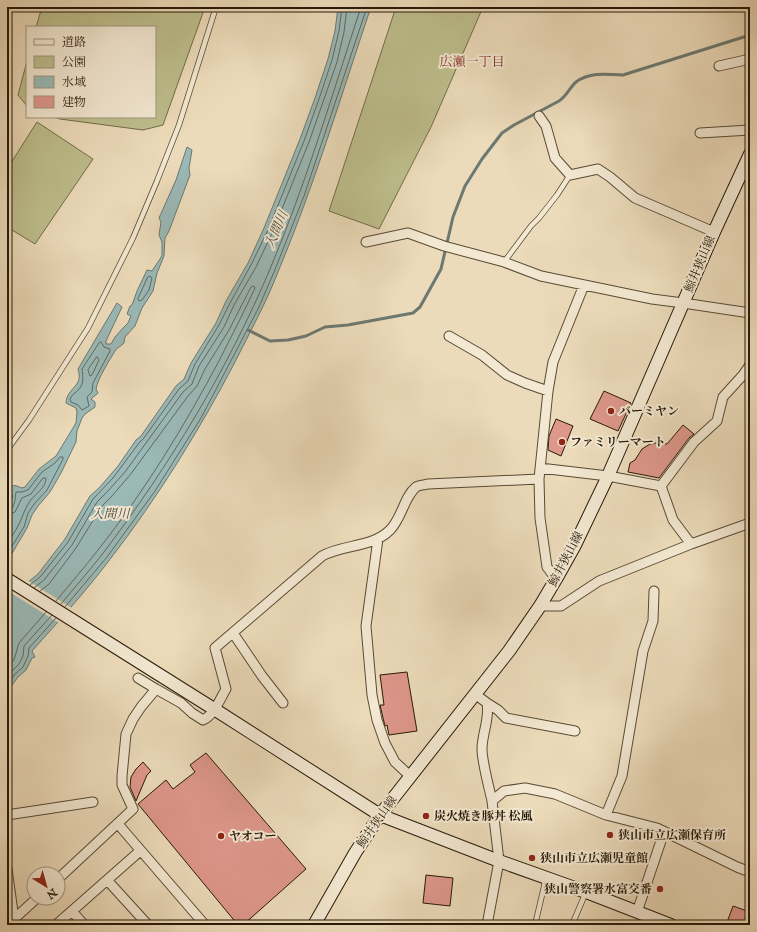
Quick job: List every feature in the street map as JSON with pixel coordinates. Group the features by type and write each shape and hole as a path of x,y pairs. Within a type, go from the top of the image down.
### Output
{"main road":[{"name":"鯨井狭山線","path":"314,925 355,853 380,815 509,651 540,606 556,579 575,545 608,476 714,232 747,166 750,154"},
{"path":"7,579 380,815 499,862 586,892 637,912 657,922 671,925"}],"street":[{"path":"719,66 750,59"},
{"path":"539,116 546,126 554,158 570,175 598,169 636,198 714,232"},
{"path":"700,133 750,130"},
{"path":"366,242 408,233 447,247 504,262 541,276 652,300 750,313"},
{"path":"556,579 547,567 540,518 540,468 548,391 553,362 584,285"},
{"path":"449,336 482,355 506,375 548,391"},
{"path":"662,486 694,442 718,421 723,397 743,376 750,365"},
{"path":"540,468 608,476 662,486"},
{"path":"138,678 180,703 202,720 205,719 214,709 226,689 215,648 322,556 330,552 378,540 391,529 398,520 417,486 428,484 539,479"},
{"path":"662,486 673,520 691,544"},
{"path":"540,606 561,606 599,581 691,544 750,523"},
{"path":"378,540 366,626 372,695 377,720 385,743 395,762 410,776"},
{"path":"606,815 622,776 643,651 653,621 654,591"},
{"path":"233,633 262,676 283,703"},
{"path":"66,872 133,809 122,785 126,734 141,707 156,689"},
{"path":"475,694 498,710 506,718 575,732"},
{"path":"487,703 489,713 482,751 492,801 499,862 487,925"},
{"path":"492,801 504,791 525,788 555,794 606,815 657,828 750,872"},
{"path":"7,815 93,802"},
{"path":"118,824 205,925"},
{"path":"637,912 664,832"},
{"path":"56,925 140,851"},
{"path":"7,869 11,920"},
{"path":"107,880 148,925"},
{"path":"11,920 28,906"},
{"path":"72,911 84,925"}],"lane":[{"path":"7,450 29,420 88,328 133,238 179,125 216,7"},
{"path":"504,262 557,195 570,175"},
{"path":"535,925 546,878"},
{"path":"572,925 586,892"}],"green space":[{"path":"42,7 205,7 163,125 143,130 57,118 156,118 156,26 36,26"},
{"path":"396,7 483,7 431,127 379,229 329,211"},
{"path":"26,65 26,105 18,95"},
{"path":"37,122 93,159 35,244 7,227 7,169"}],"water":[{"name":"入間川","path":"338,7 371,7 304,207 263,306 235,362 177,463 145,511 102,570 32,651 35,657 32,658 26,670 18,677 7,692 7,599 38,574 65,539 90,496 118,466 176,386 184,379 191,363 216,323 226,301 248,263 264,228 300,139 328,59 335,31"},
{"path":"187,147 192,150 189,168 190,175 165,238 164,256 157,273 153,291 142,308 135,326 125,337 124,343 116,350 104,370 96,389 98,393 91,399 95,402 95,407 82,418 77,431 76,442 61,473 50,492 32,515 27,528 7,562 7,509 13,496 7,496 7,489 12,486 22,488 25,487 39,469 56,456 76,423 76,408 66,403 69,393 79,380 78,369 117,303 122,307 106,344 111,344 115,337 128,323 131,316 127,314 147,270 152,271 162,255 162,242 159,235 161,222 159,218 176,180"}],"pier":[{"path":"27,580 72,608 59,623 11,593"}],"building":[{"path":"604,391 631,403 618,431 590,419"},
{"path":"556,419 573,426 561,456 548,450 549,436"},
{"path":"683,425 694,434 689,438 659,478 628,472 630,463 635,460 642,449 650,444 667,444"},
{"path":"407,672 417,731 389,735 387,725 385,726 380,705 384,705 380,675"},
{"name":"ヤオコー","path":"206,753 306,869 243,925 238,925 138,804 166,780 173,789 195,772 190,765"},
{"path":"143,762 151,771 147,775 136,801 130,787 131,777"},
{"path":"426,875 453,878 450,906 423,903"},
{"path":"733,906 750,912 750,925 726,925"}],"waterway":[{"path":"248,330 270,341 288,340 306,336 325,327 348,325 413,313 420,307 441,269 453,217 465,186 482,159 502,133 559,101 572,86 581,79 598,74 623,75 750,35"}],"place":[{"name":"バーミヤン","path":"611,411"},
{"name":"ファミリーマート","path":"562,442"},
{"name":"炭火焼き豚丼 松風","path":"426,816"},
{"name":"狭山市立広瀬保育所","path":"610,835"},
{"name":"ヤオコー","path":"221,836"},
{"name":"狭山市立広瀬児童館","path":"532,858"},
{"name":"狭山警察署水富交番","path":"660,889"}],"district":[{"name":"広瀬一丁目","path":"472,62"}]}
